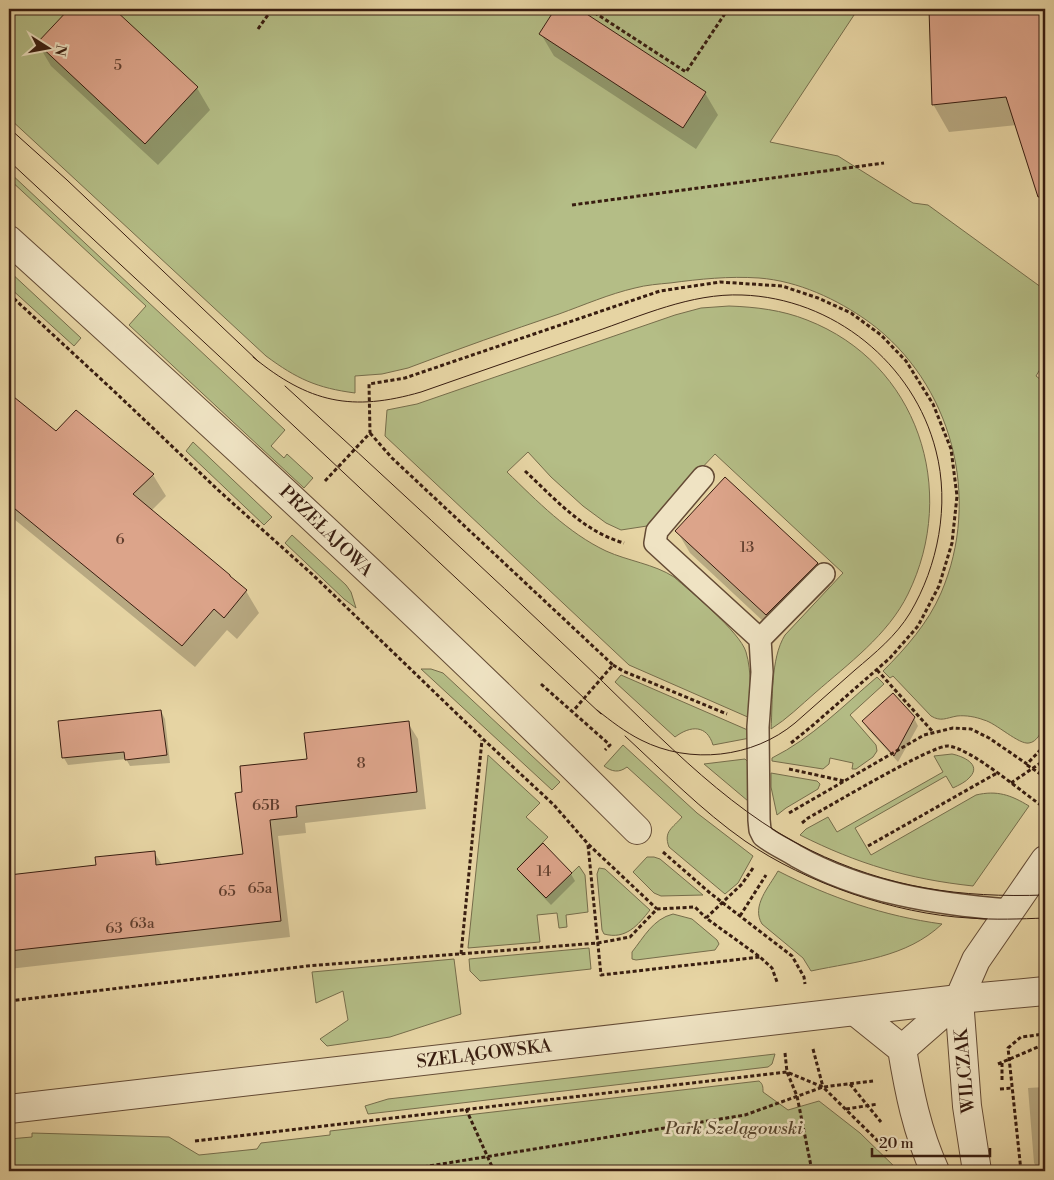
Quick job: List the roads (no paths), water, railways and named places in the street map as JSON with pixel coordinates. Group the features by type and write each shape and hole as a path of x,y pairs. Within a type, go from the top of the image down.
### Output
{"street":[{"name":"PRZEŁAJOWA","path":"9,240 252,460 582,775 637,830"},
{"path":"902,1049 959,999 976,960 1045,860"},
{"name":"SZELĄGOWSKA","path":"9,1109 959,999 1045,992"},
{"name":"WILCZAK","path":"959,999 967,1106 977,1171"},
{"path":"856,1012 902,1049 910,1100 927,1154 935,1171"}],"lane":[{"path":"703,477 657,531 655,544 760,639 762,672 758,727 760,825 763,836 809,863 871,887 931,902 1010,910"},
{"path":"760,639 824,574"}],"tram line":[{"path":"9,128 67,180 259,362"},
{"path":"9,161 601,714"},
{"path":"253,357 273,373 313,394 352,402 374,401 421,392 666,307 704,298 742,295 776,299 808,308 838,322 865,341 889,364 909,390 925,419 936,451 942,492 939,535 928,575 910,613 892,637 795,723 778,735 760,744 741,750 721,754 700,755 660,748 629,733 597,710"},
{"path":"285,386 505,589 687,762 717,788 778,832 810,850 839,863 896,882 925,888 983,895 1045,895"},
{"path":"625,736 713,817 745,841 769,856 823,883 882,903 941,915 988,919 1045,918"}],"park label":[{"name":"Park Szelągowski","path":"734,1128"}]}
